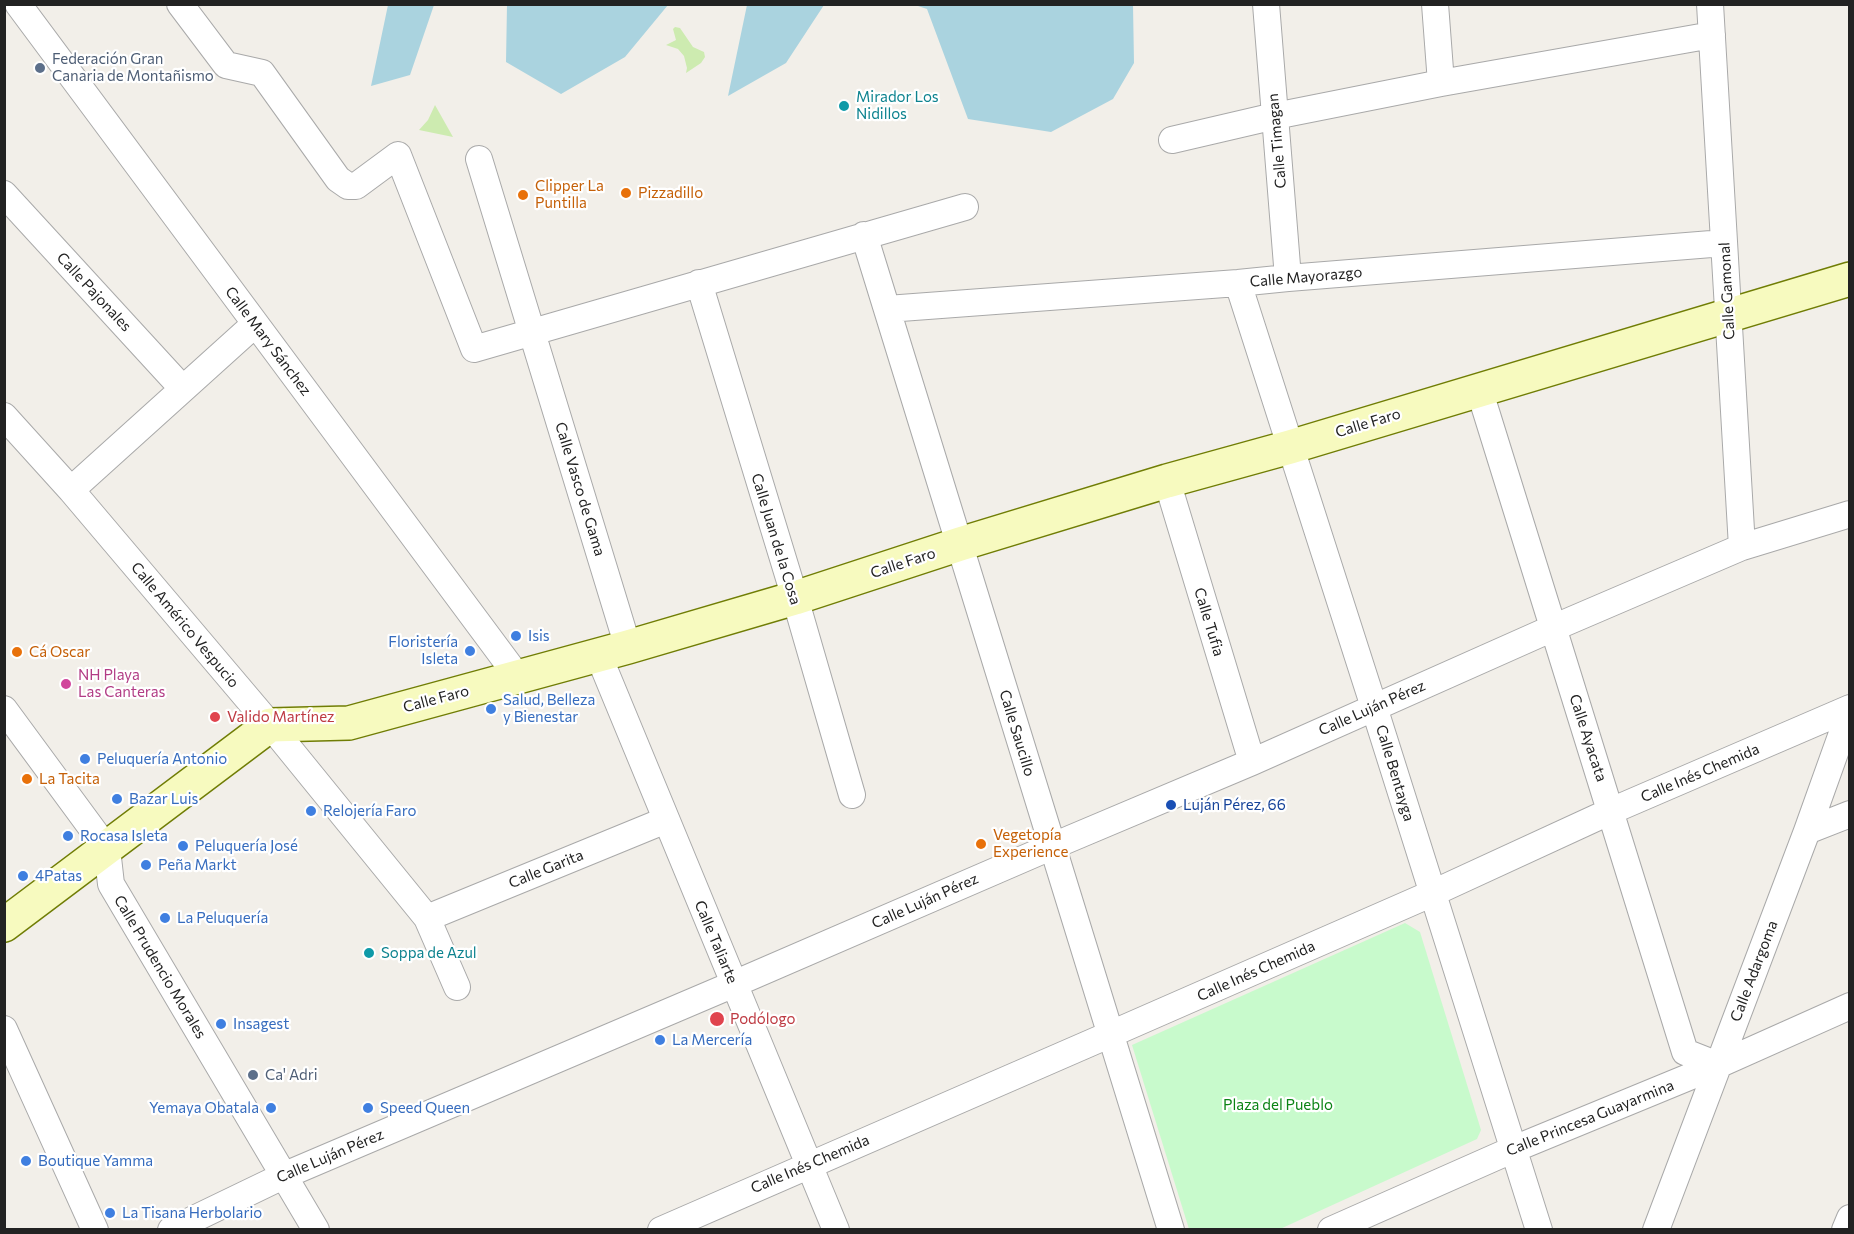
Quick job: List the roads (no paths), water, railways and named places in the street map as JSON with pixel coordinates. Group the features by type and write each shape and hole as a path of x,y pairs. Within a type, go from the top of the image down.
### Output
{"street":[{"name":"Calle Mary Sánchez","path":"18,4 518,677"},
{"path":"180,4 226,65 262,73 338,179 348,186 356,186 398,155 474,349 965,207"},
{"name":"Calle Timagan","path":"1266,4 1288,278"},
{"path":"1435,4 1441,83"},
{"name":"Calle Gamonal","path":"1710,4 1742,547"},
{"path":"1172,140 1275,116 1441,83 1712,35"},
{"name":"Calle Vasco de Gama","path":"479,159 532,332 613,651"},
{"name":"Calle Pajonales","path":"4,195 183,389"},
{"name":"Calle Saucillo","path":"864,235 1172,1230"},
{"name":"Calle Mayorazgo","path":"887,309 1724,243"},
{"name":"Calle Faro","path":"270,725 349,723 613,651 795,598 960,544 1167,481 1290,447 1850,279"},
{"name":"Calle Juan de la Cosa","path":"699,283 852,795"},
{"name":"Calle Bentayga","path":"1238,283 1539,1230"},
{"path":"71,490 255,324"},
{"name":"Calle Ayacata","path":"1479,389 1685,1052 1718,1065"},
{"name":"Calle Américo Vespucio","path":"4,416 71,490 270,725 427,918 457,987"},
{"name":"Calle Tufia","path":"1167,481 1251,762"},
{"name":"Calle Luján Pérez","path":"171,1230 283,1176 1251,762 1742,547 1850,514"},
{"name":"Calle Taliarte","path":"613,651 666,820 836,1230"},
{"name":"Calle Prudencio Morales","path":"4,709 107,849 111,884 316,1230"},
{"name":"Calle Inés Chemida","path":"661,1230 1432,893 1611,811 1850,710"},
{"name":"Calle Adargoma","path":"1656,1230 1807,831 1850,710"},
{"path":"4,925 270,725"},
{"path":"1807,831 1850,814"},
{"name":"Calle Garita","path":"427,918 666,820"},
{"name":"Calle Princesa Guayarmina","path":"1331,1230 1514,1149 1718,1065 1850,1006"},
{"path":"4,1029 94,1230"},
{"path":"1845,1230 1850,1218"}],"water":[{"path":"507,4 668,5 625,57 561,94 506,62"},
{"path":"388,5 434,5 410,75 371,86"},
{"path":"747,5 824,5 786,63 728,96"},
{"path":"915,5 1133,5 1134,63 1113,99 1051,132 968,119 927,9"}],"place":[{"name":"Federación Gran Canaria de Montañismo","path":"40,68"},
{"name":"Mirador Los Nidillos","path":"844,106"},
{"name":"Pizzadillo","path":"626,193"},
{"name":"Clipper La Puntilla","path":"523,195"},
{"name":"Isis","path":"516,636"},
{"name":"Floristería Isleta","path":"470,651"},
{"name":"Cá Oscar","path":"17,652"},
{"name":"NH Playa Las Canteras","path":"66,684"},
{"name":"Salud, Belleza y Bienestar","path":"491,709"},
{"name":"Valido Martínez","path":"215,717"},
{"name":"Peluquería Antonio","path":"85,759"},
{"name":"La Tacita","path":"27,779"},
{"name":"Bazar Luis","path":"117,799"},
{"name":"Luján Pérez, 66","path":"1171,805"},
{"name":"Relojería Faro","path":"311,811"},
{"name":"Rocasa Isleta","path":"68,836"},
{"name":"Vegetopía Experience","path":"981,844"},
{"name":"Peluquería José","path":"183,846"},
{"name":"Peña Markt","path":"146,865"},
{"name":"4Patas","path":"23,876"},
{"name":"La Peluquería","path":"165,918"},
{"name":"Soppa de Azul","path":"369,953"},
{"name":"Podólogo","path":"717,1019"},
{"name":"Insagest","path":"221,1024"},
{"name":"La Mercería","path":"660,1040"},
{"name":"Ca' Adri","path":"253,1075"},
{"name":"Yemaya Obatala","path":"271,1108"},
{"name":"Speed Queen","path":"368,1108"},
{"name":"Boutique Yamma","path":"26,1161"},
{"name":"La Tisana Herbolario","path":"110,1213"}],"park label":[{"name":"Plaza del Pueblo","path":"1278,1105"}]}
